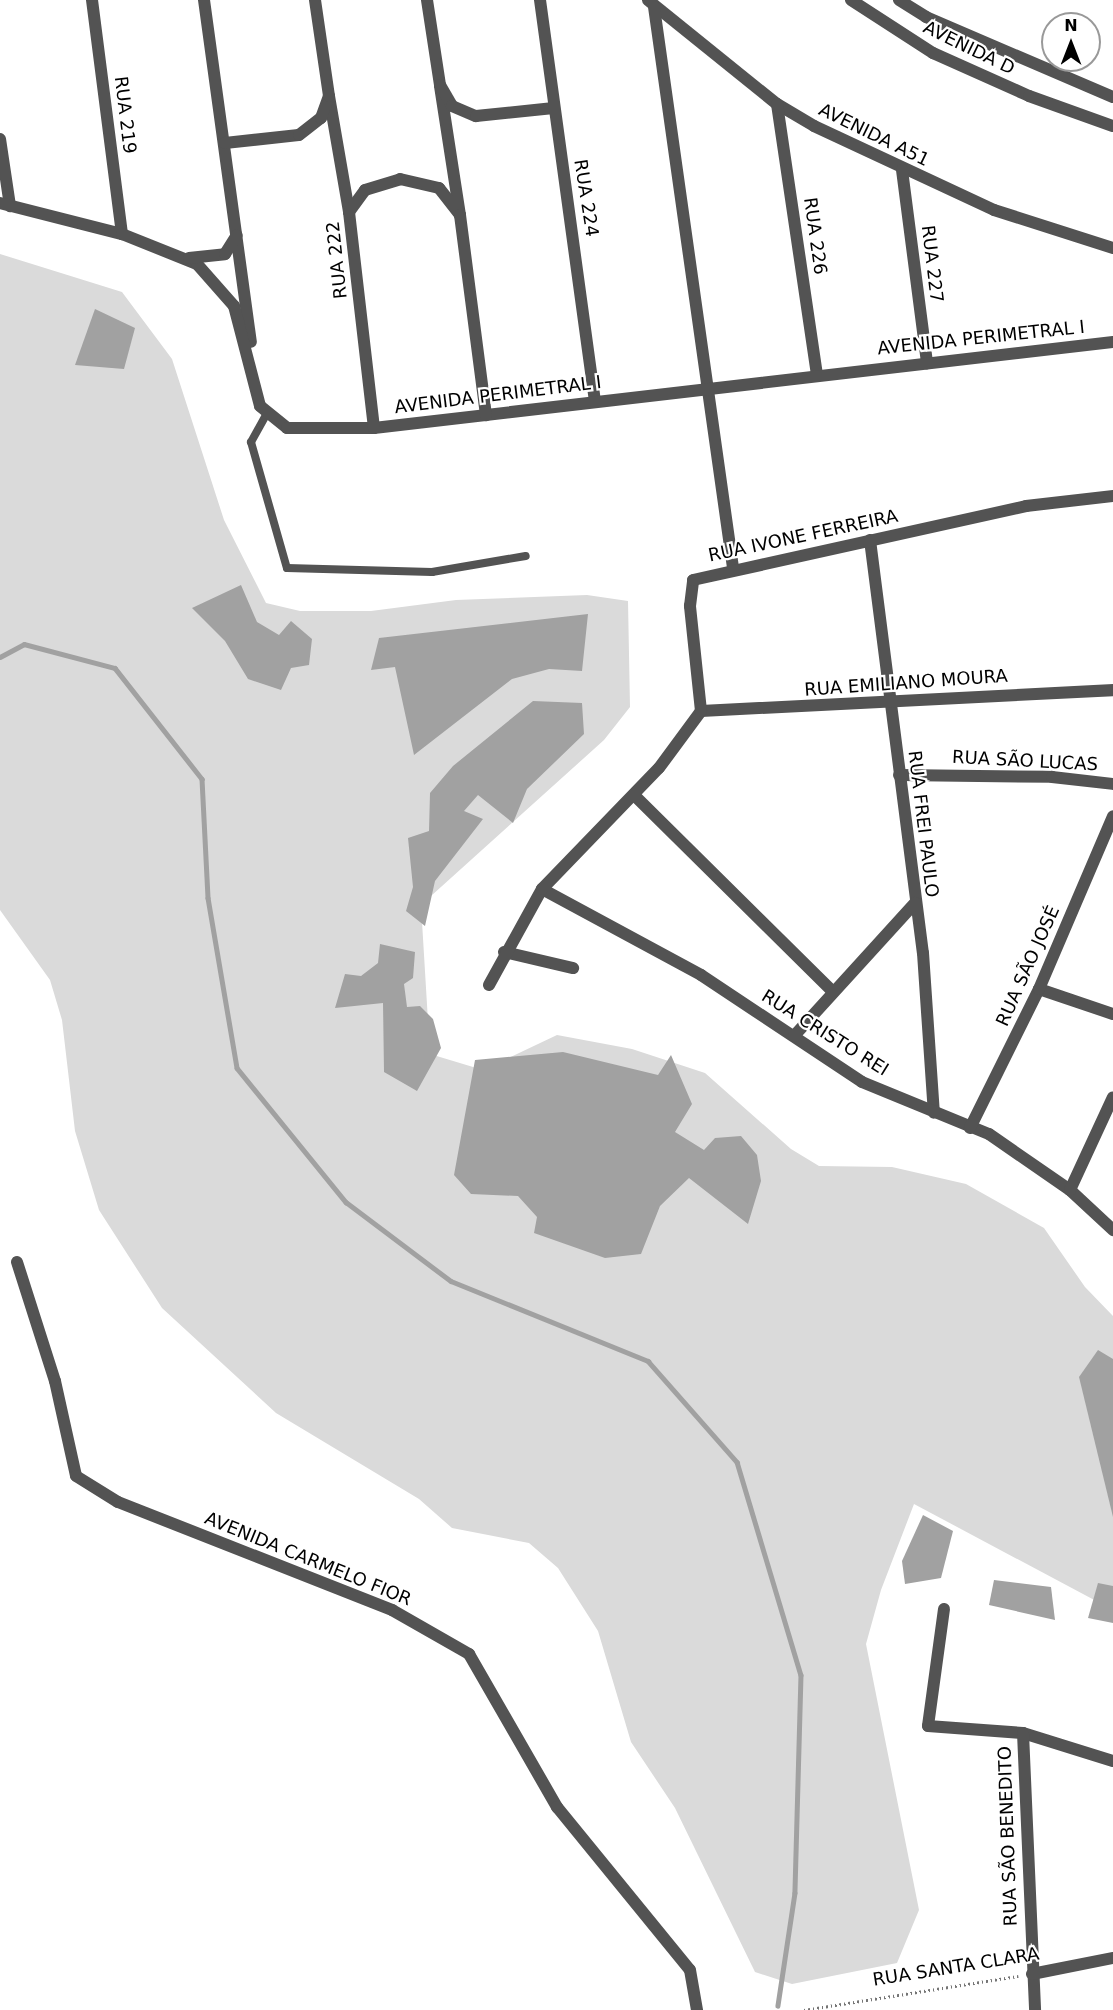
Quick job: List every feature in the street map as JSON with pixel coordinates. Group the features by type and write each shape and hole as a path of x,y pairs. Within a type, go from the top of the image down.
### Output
{"street":[{"name":"RUA 219","path":"92,0 122,234"},
{"path":"204,0 238,231 258,400"},
{"path":"315,0 349,212"},
{"path":"427,0 460,215 486,415"},
{"name":"RUA 224","path":"540,0 595,401"},
{"name":"AVENIDA D","path":"851,0 933,53 1029,96 1113,126"},
{"name":"AVENIDA D","path":"899,0 926,17 1113,97"},
{"path":"651,3 733,568"},
{"name":"AVENIDA A51","path":"651,3 777,104 902,170 994,210 1113,248"},
{"path":"440,85 452,106 469,116 554,108"},
{"path":"225,143 304,133 321,118 329,96"},
{"name":"RUA 226","path":"777,104 817,374"},
{"path":"0,139 5,204 122,234 185,257 211,277 234,306 258,400 266,415"},
{"name":"RUA 227","path":"902,170 927,363"},
{"name":"RUA 222","path":"374,428 349,212 365,190 400,179 439,188 460,215"},
{"path":"185,257 218,258 232,248 238,231"},
{"name":"AVENIDA PERIMETRAL I","path":"266,415 287,428 374,428 817,374 1113,342"},
{"name":"RUA IVONE FERREIRA","path":"701,711 690,584 698,576 1026,506 1113,496"},
{"name":"RUA FREI PAULO","path":"870,540 934,1063 934,1113"},
{"name":"RUA EMILIANO MOURA","path":"701,711 1113,690"},
{"path":"489,985 504,952 542,889 683,741 701,711"},
{"name":"RUA SÃO LUCAS","path":"899,775 1052,777 1113,784"},
{"path":"634,795 831,990"},
{"name":"RUA SÃO JOSÉ","path":"970,1128 1039,989 1113,816"},
{"name":"RUA CRISTO REI","path":"542,889 701,975 862,1082 989,1134 1070,1190 1113,1230"},
{"path":"794,1036 831,990 915,903"},
{"path":"504,952 573,968"},
{"path":"1039,989 1113,1014"},
{"path":"1070,1190 1113,1097"},
{"name":"AVENIDA CARMELO FIOR","path":"17,1262 55,1381 76,1476 118,1502 392,1610 469,1654 557,1807 690,1970 697,2010"},
{"path":"944,1609 928,1726 1023,1733 1113,1761"},
{"name":"RUA SÃO BENEDITO","path":"1023,1733 1035,2010"},
{"name":"RUA SANTA CLARA","path":"1032,1974 1113,1958"}],"lane":[{"path":"266,415 250,442 287,568 432,572 526,556"}],"path":[{"name":"RUA SANTA CLARA","path":"804,2010 1032,1974"}],"shaded area":[{"path":"0,254 122,292 172,359 224,520 266,603 300,611 371,611 456,600 587,595 628,601 630,707 604,740 421,905 430,1054 483,1070 557,1035 632,1049 705,1073 791,1149 819,1166 892,1167 966,1184 1044,1228 1085,1287 1113,1316 1113,1610 914,1504 881,1590 866,1644 919,1910 897,1963 792,1984 755,1972 675,1808 631,1742 598,1631 558,1568 529,1543 452,1528 419,1499 276,1413 162,1308 99,1210 75,1131 62,1020 50,980 0,910"},
{"path":"95,309 135,328 124,369 75,365"},
{"path":"241,585 257,622 279,635 291,621 312,639 309,665 291,668 281,690 248,679 225,641 192,608"},
{"path":"588,614 582,671 549,669 512,679 414,755 395,667 371,670 379,638"},
{"path":"533,701 582,703 584,734 527,789 513,823 478,795 464,811 483,819 435,881 425,926 406,911 413,887 408,838 429,831 430,793 453,766"},
{"path":"380,944 415,952 413,978 404,984 407,1007 420,1006 433,1019 441,1048 417,1091 384,1072 383,1003 335,1008 345,974 361,976 378,963"},
{"path":"563,1052 658,1075 671,1055 692,1104 675,1132 704,1150 715,1138 741,1136 757,1155 761,1181 748,1224 689,1178 660,1206 641,1254 605,1258 534,1233 537,1217 518,1196 471,1194 454,1175 475,1060"},
{"path":"1098,1350 1113,1359 1113,1517 1079,1377"},
{"path":"923,1515 953,1531 941,1578 905,1584 902,1561"},
{"path":"994,1580 1051,1587 1055,1620 989,1605"},
{"path":"1098,1583 1113,1586 1113,1623 1088,1618"}],"waterway":[{"path":"0,657 24,644 115,668 202,779 208,898 237,1068 346,1202 451,1281 648,1361 737,1462 801,1675 795,1893 778,2006"}]}
